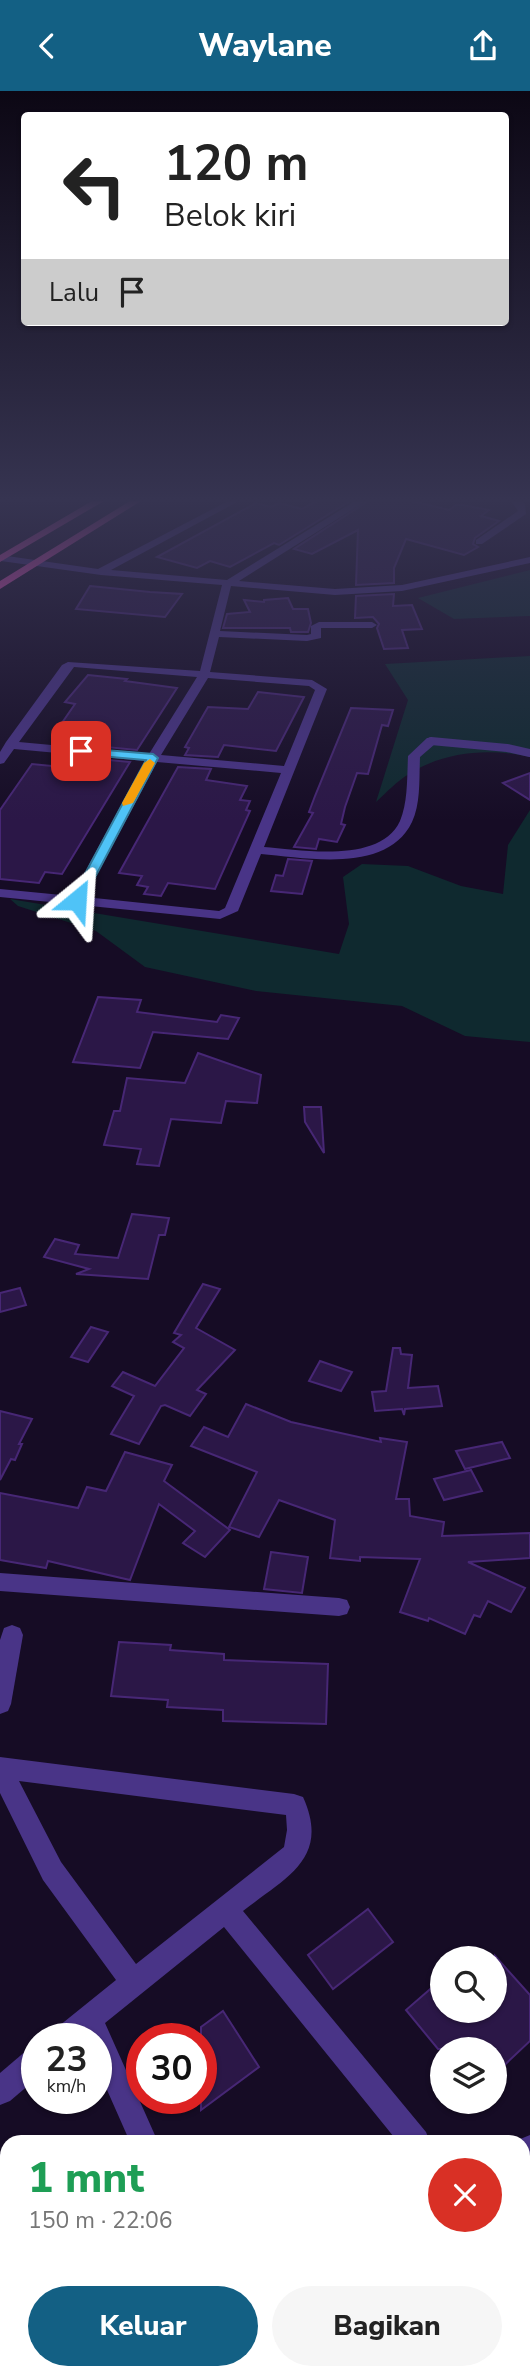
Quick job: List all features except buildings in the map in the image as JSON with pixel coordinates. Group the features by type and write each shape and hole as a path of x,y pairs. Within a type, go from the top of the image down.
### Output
{"street":[{"path":"77,900 153,758 204,675 221,608"},
{"path":"214,634 307,638 317,636 316,628 319,625 372,625"},
{"path":"0,760 66,667 72,664 312,683 321,689 231,911 220,915 0,893"},
{"path":"256,850 348,856 392,843 406,823 414,756 431,741"},
{"path":"10,745 286,770"},
{"path":"0,1583 339,1607"},
{"path":"0,1704 12,1635"},
{"path":"0,1768 293,1805 300,1826 294,1855 83,2023"},
{"path":"0,1768 52,1871 133,1982"},
{"path":"226,1910 410,2135"},
{"path":"89,2018 141,2135"},
{"path":"0,2091 21,2073"}],"lane":[{"path":"431,741 507,748 530,753"}],"green space":[{"path":"435,608 530,608 530,616 454,619"},
{"path":"530,656 530,757 484,752 437,760 405,777 376,802 408,700 385,664"},
{"path":"530,810 530,1042 465,1036 402,1006 256,991 145,967 96,931 18,906 10,899 339,954 349,924 343,877 362,864 408,866 461,886 503,894 508,845"}],"slow traffic":[{"path":"127,803 150,763"}],"route":[{"path":"77,900 153,758 81,751"}]}
